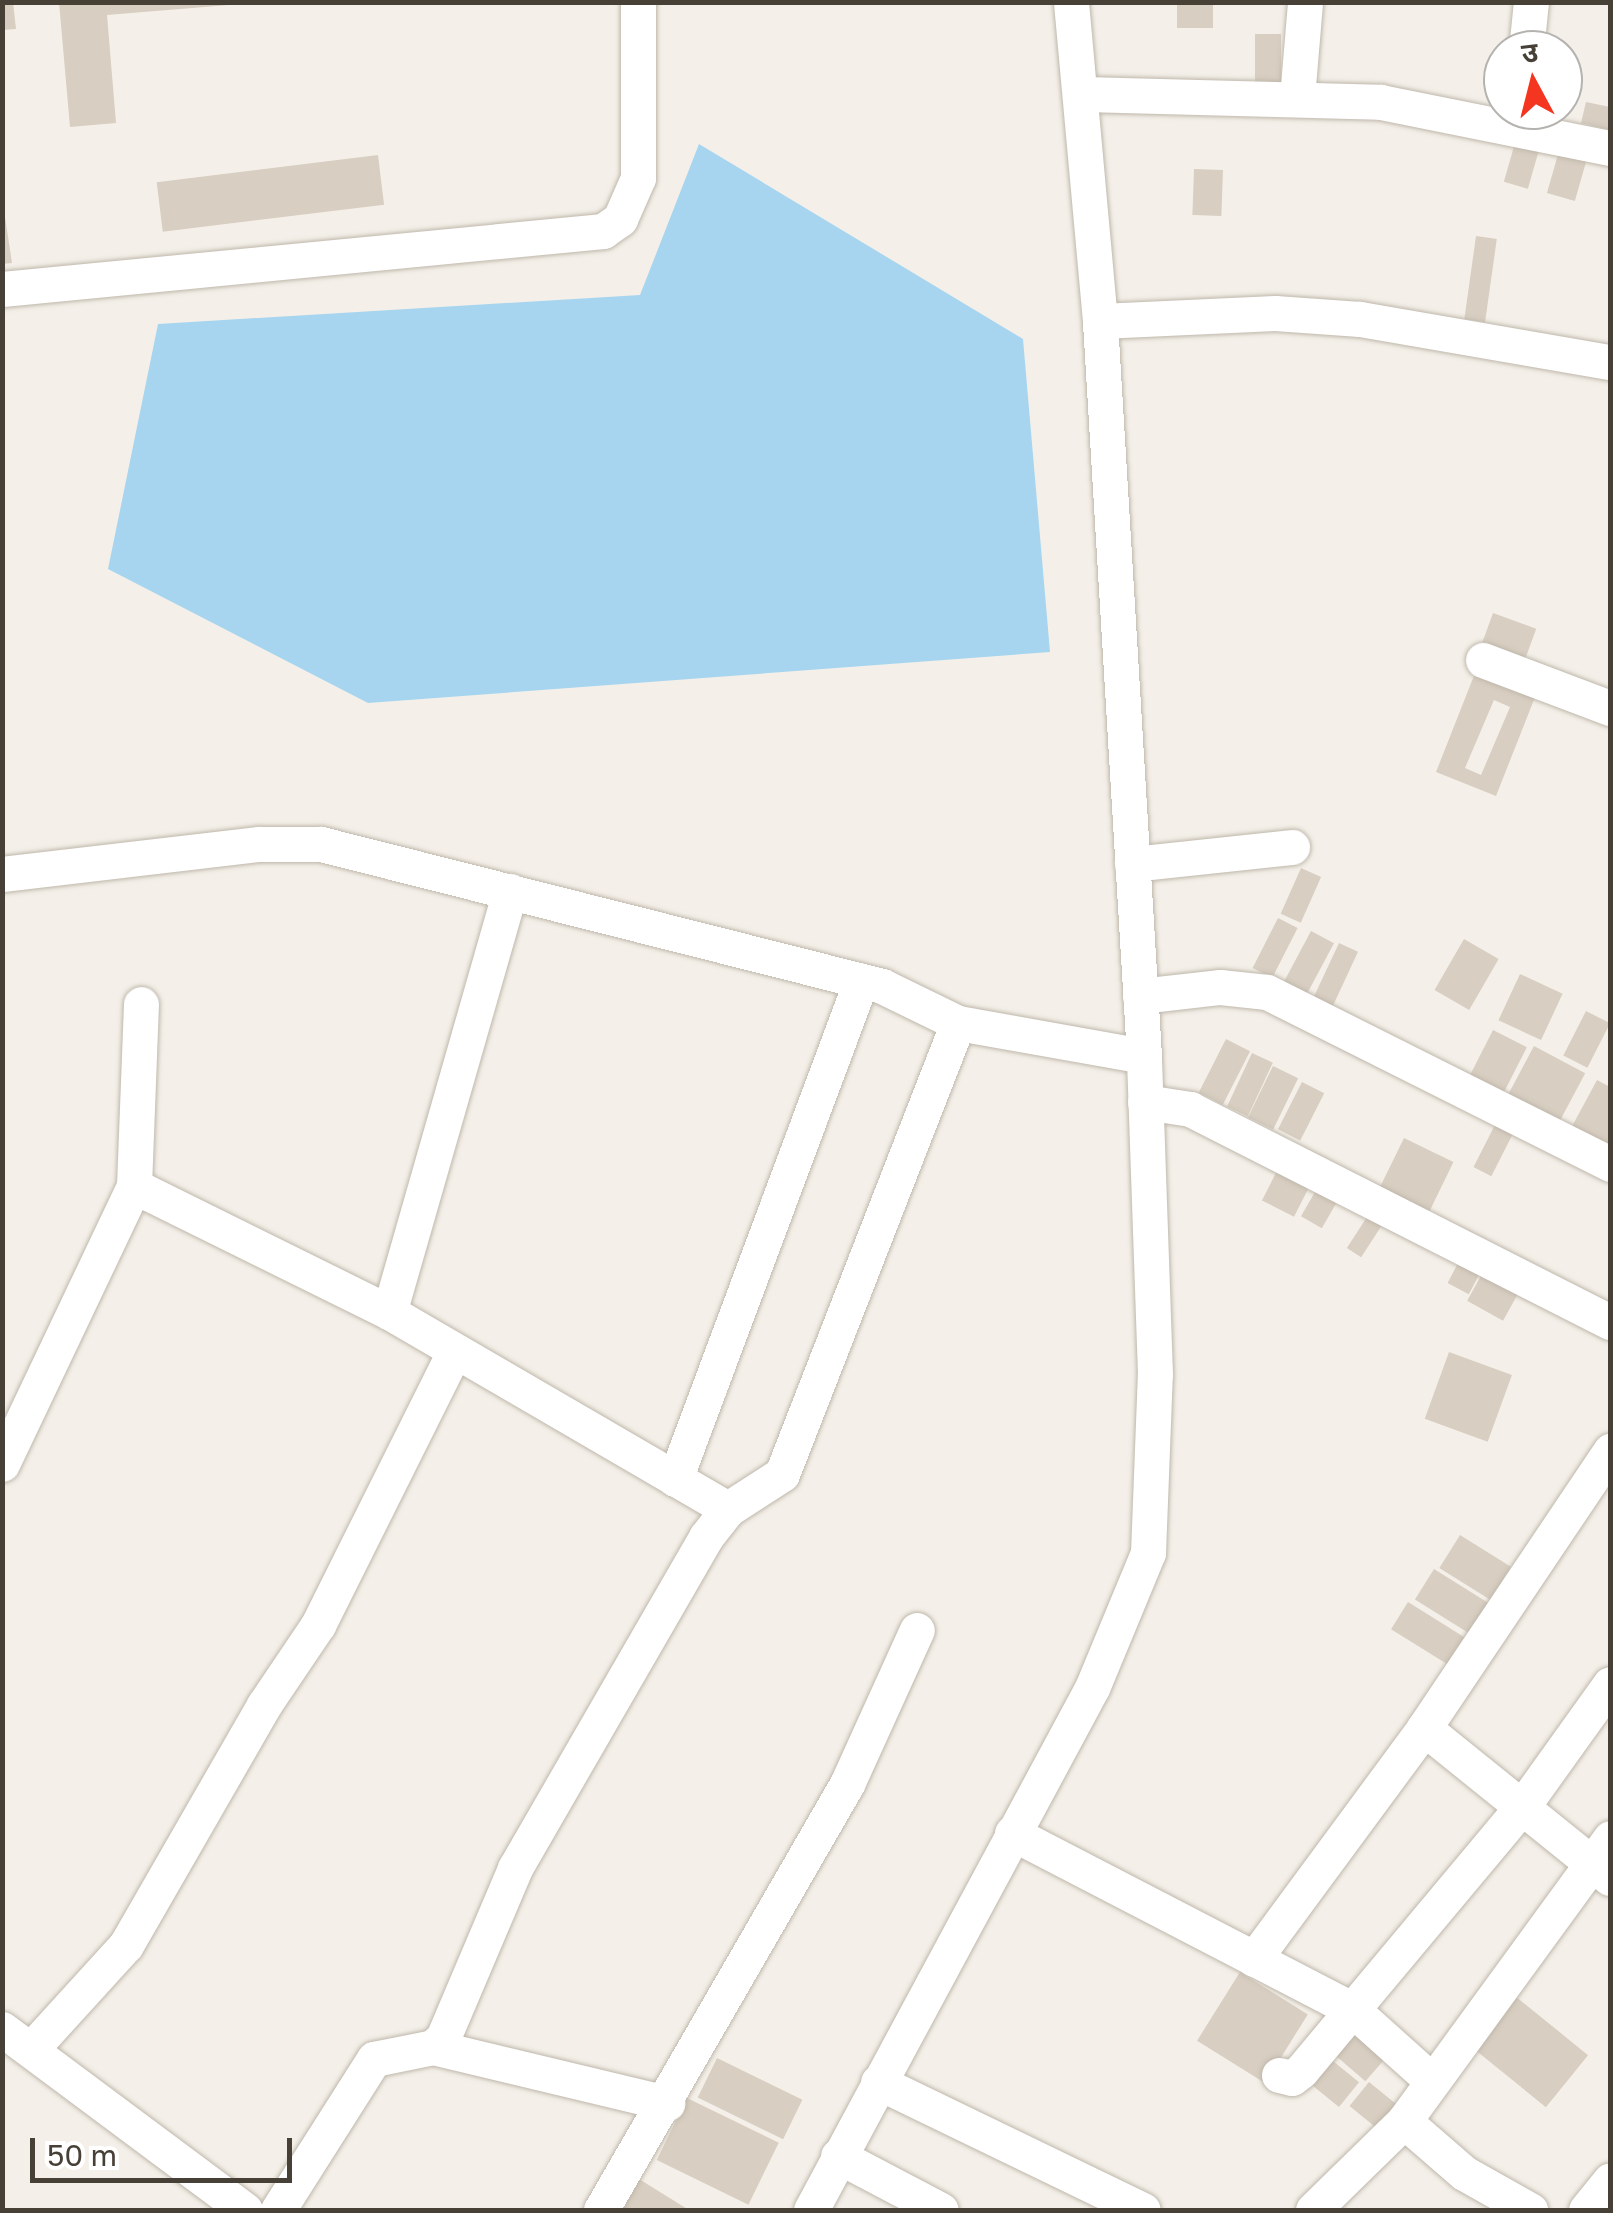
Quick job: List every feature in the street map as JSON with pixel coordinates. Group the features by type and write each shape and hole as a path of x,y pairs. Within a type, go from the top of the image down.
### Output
{"street":[{"path":"2,289 603,231 620,219 638,178 638,2"},
{"path":"811,2210 1092,1688 1148,1553 1155,1374 1144,1056 1100,320 1071,2"},
{"path":"1297,98 1304,2"},
{"path":"1528,30 1531,2"},
{"path":"1082,94 1297,98 1483,114"},
{"path":"1556,130 1610,148"},
{"path":"1100,320 1275,312 1360,319 1610,362"},
{"path":"1483,660 1610,708"},
{"path":"2,874 259,844 321,844 861,981 926,1002 958,1023 1144,1056"},
{"path":"1132,864 1292,847"},
{"path":"389,1312 510,892"},
{"path":"675,1479 861,981"},
{"path":"1140,996 1220,987 1267,992 1610,1164"},
{"path":"2,1464 134,1186 141,1004"},
{"path":"433,2046 448,2028 515,1868 728,1509 782,1474 958,1023"},
{"path":"1145,1102 1190,1109 1610,1322"},
{"path":"134,1186 389,1312 453,1354 728,1509"},
{"path":"34,2046 126,1946 264,1705 318,1625 453,1354"},
{"path":"1254,1959 1424,1728 1610,1451"},
{"path":"601,2210 667,2103 847,1784 916,1630"},
{"path":"1279,2075 1292,2078 1301,2071 1522,1807 1610,1684"},
{"path":"1312,2210 1404,2121 1604,1860 1522,1807 1424,1728"},
{"path":"1012,1833 1352,2010 1432,2081"},
{"path":"2,2029 34,2046 244,2210"},
{"path":"278,2210 374,2059 433,2046 667,2103"},
{"path":"878,2082 1143,2210"},
{"path":"1404,2121 1464,2172 1530,2210"},
{"path":"838,2156 941,2210"},
{"path":"1586,2210 1610,2180"}],"water":[{"path":"699,144 1023,339 1050,652 368,703 108,569 158,324 640,295"}],"building":[{"path":"2,2 13,2 16,29 2,30"},
{"path":"59,2 229,5 107,15 116,123 70,127"},
{"path":"1177,2 1213,2 1213,28 1177,28"},
{"path":"1255,34 1281,34 1281,88 1255,88"},
{"path":"1586,102 1610,107 1610,130 1583,123"},
{"path":"1519,130 1543,136 1528,189 1504,182"},
{"path":"1561,144 1589,152 1575,201 1547,193"},
{"path":"378,155 384,205 163,232 157,182"},
{"path":"1194,169 1223,170 1221,216 1192,215"},
{"path":"2,197 12,263 2,264"},
{"path":"1476,236 1497,239 1485,322 1464,319"},
{"path":"1493,613 1536,629 1523,665 1480,650"},
{"path":"1477,668 1537,692 1496,796 1436,772","holes":["1494,700 1510,707 1481,775 1465,768"]},
{"path":"1301,868 1321,877 1301,923 1281,914"},
{"path":"1278,918 1298,928 1272,978 1253,968"},
{"path":"1311,931 1334,943 1306,995 1283,983"},
{"path":"1464,939 1499,959 1469,1010 1434,990"},
{"path":"1339,943 1358,952 1331,1009 1312,1000"},
{"path":"1520,974 1563,994 1541,1040 1498,1020"},
{"path":"1586,1011 1610,1023 1587,1068 1563,1056"},
{"path":"1493,1030 1527,1047 1504,1093 1470,1075"},
{"path":"1226,1039 1250,1051 1223,1105 1199,1092"},
{"path":"1534,1046 1585,1073 1559,1122 1508,1095"},
{"path":"1252,1053 1273,1063 1248,1116 1227,1106"},
{"path":"1273,1066 1298,1078 1273,1130 1248,1117"},
{"path":"1597,1080 1610,1087 1610,1151 1570,1130"},
{"path":"1302,1082 1324,1093 1300,1141 1278,1129"},
{"path":"1498,1119 1516,1128 1491,1176 1473,1167"},
{"path":"1404,1138 1453,1162 1429,1212 1379,1188"},
{"path":"1281,1163 1313,1179 1294,1217 1262,1200"},
{"path":"1319,1185 1340,1197 1322,1228 1301,1216"},
{"path":"1367,1217 1381,1226 1361,1257 1347,1248"},
{"path":"1464,1252 1485,1263 1469,1294 1448,1283"},
{"path":"1487,1265 1523,1285 1503,1321 1467,1301"},
{"path":"1449,1352 1512,1375 1488,1442 1425,1419"},
{"path":"1460,1535 1511,1567 1490,1600 1439,1568"},
{"path":"1434,1569 1491,1605 1472,1635 1415,1600"},
{"path":"1408,1602 1464,1637 1447,1664 1391,1629"},
{"path":"1240,1972 1308,2014 1265,2083 1197,2041"},
{"path":"1515,1996 1588,2055 1546,2107 1473,2048"},
{"path":"1349,2030 1384,2060 1365,2081 1331,2051"},
{"path":"1328,2057 1359,2082 1339,2107 1308,2082"},
{"path":"717,2058 802,2100 783,2139 698,2098"},
{"path":"1369,2082 1400,2107 1381,2131 1349,2106"},
{"path":"687,2098 779,2143 748,2205 657,2160"},
{"path":"639,2179 689,2210 620,2210"}]}
